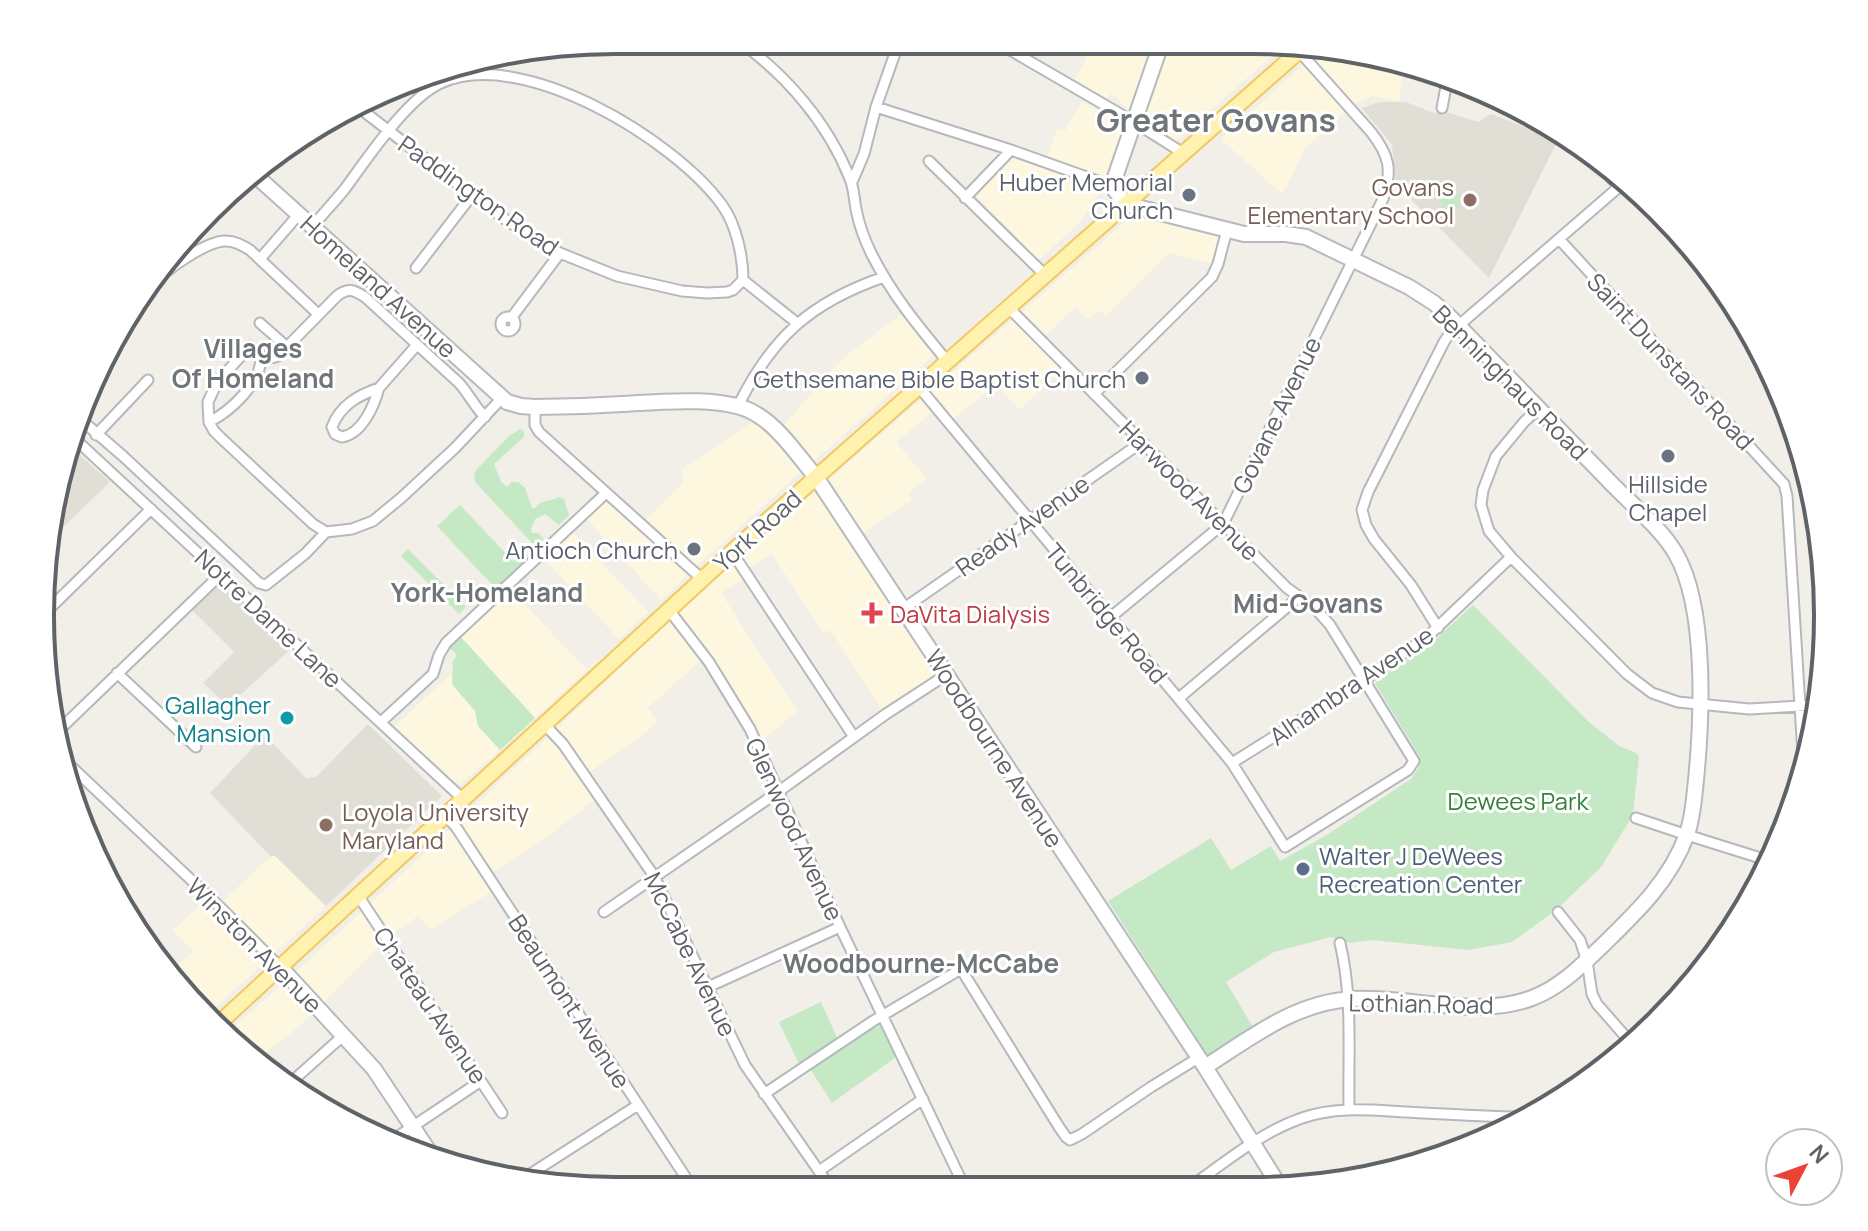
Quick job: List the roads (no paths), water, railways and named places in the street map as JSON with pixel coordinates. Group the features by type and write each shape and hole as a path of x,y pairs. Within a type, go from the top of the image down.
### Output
{"main road":[{"name":"York Road","path":"224,1019 702,579 1294,55"}],"street":[{"path":"755,54 782,77 814,114 852,182 864,238 884,277 903,308 947,361"},
{"path":"852,182 864,154 895,54"},
{"path":"1017,54 1183,153"},
{"path":"1112,186 1158,54"},
{"name":"Govane Avenue","path":"1111,617 1223,524 1383,199 1389,174 1387,158 1377,139 1310,57"},
{"path":"461,76 504,76 546,86 606,112 641,133 697,176 723,207 741,259 743,280 797,323"},
{"path":"312,227 388,131 419,98 430,89 456,77"},
{"path":"1442,108 1446,89"},
{"path":"876,107 1112,186 1125,204"},
{"name":"Paddington Road","path":"365,113 509,222 560,253 617,276 682,291 727,292 743,280"},
{"path":"965,198 1011,150"},
{"path":"929,161 1045,275"},
{"name":"Homeland Avenue","path":"261,180 502,398"},
{"path":"1438,628 1411,585 1366,525 1362,510 1368,492 1444,342 1458,326 1617,188"},
{"path":"416,268 472,195"},
{"name":"Benninghaus Road","path":"1125,204 1244,234 1298,235 1434,303 1666,539 1677,555 1692,599 1701,704"},
{"path":"260,259 299,214"},
{"path":"1094,394 1212,277 1221,257 1227,230"},
{"name":"Saint Dunstans Road","path":"1559,239 1784,484 1802,732"},
{"path":"176,266 215,242 223,240 241,244 318,314"},
{"path":"512,317 560,253"},
{"path":"738,406 764,360 797,323 843,293 884,277"},
{"path":"485,417 474,406 467,391 365,297 352,290 340,293 275,357 261,356 250,346 222,377 208,402 209,422 214,431 313,524 326,532 352,529 373,521 412,488 485,417 502,398"},
{"name":"Harwood Avenue","path":"1008,307 1287,588 1324,617 1414,761 1408,770 1285,847"},
{"path":"260,323 287,347"},
{"path":"379,388 342,409 332,427 335,434 342,437 352,434 366,418 379,388 416,346"},
{"path":"209,422 229,409 253,383 261,368 261,356"},
{"path":"96,435 148,380"},
{"name":"Tunbridge Road","path":"919,387 1232,763 1285,847"},
{"name":"Woodbourne Avenue","path":"502,398 513,404 535,407 715,403 738,406 760,415 772,426 816,477 1274,1176"},
{"path":"535,407 535,425 539,432 702,579"},
{"path":"1538,409 1496,456 1483,490 1481,505 1489,531 1511,557 1643,689 1670,700 1701,704 1749,709 1806,706"},
{"path":"87,426 259,583 266,585 305,554 326,532"},
{"name":"Ready Avenue","path":"903,609 1142,442"},
{"name":"Notre Dame Lane","path":"81,444 464,800"},
{"path":"381,722 433,674 440,651 446,643 606,493"},
{"path":"54,604 151,509"},
{"path":"732,552 854,737"},
{"name":"Alhambra Avenue","path":"1232,763 1364,680 1438,628 1511,557"},
{"path":"65,724 221,574"},
{"path":"1179,698 1299,597"},
{"name":"Glenwood Avenue","path":"669,610 696,643 732,697 767,764 840,927 960,1177"},
{"path":"117,673 196,747"},
{"path":"604,912 946,675"},
{"name":"Lothian Road","path":"884,1016 961,969 1070,1140 1151,1087 1305,1009 1348,999 1477,1007 1502,1006 1533,998 1587,961 1648,900 1669,871 1687,835 1701,704"},
{"name":"McCabe Avenue","path":"545,725 563,744 654,876 745,1065 823,1177"},
{"name":"Winston Avenue","path":"76,771 229,916 344,1035 374,1069 423,1142"},
{"name":"Beaumont Avenue","path":"446,816 685,1177"},
{"path":"1636,818 1759,858"},
{"name":"Chateau Avenue","path":"359,897 502,1113"},
{"path":"1558,912 1580,940 1597,1004 1625,1036"},
{"path":"708,987 840,927"},
{"path":"1340,943 1348,999 1349,1109"},
{"path":"764,1094 884,1016"},
{"path":"297,1077 344,1035"},
{"path":"401,1134 481,1081"},
{"path":"819,1171 923,1099"},
{"path":"535,1171 638,1105"},
{"path":"1204,1177 1254,1142 1289,1123 1336,1109 1505,1117"}],"place":[{"name":"Huber Memorial Church","path":"1189,195"},
{"name":"Govans Elementary School","path":"1470,200"},
{"name":"Gethsemane Bible Baptist Church","path":"1142,378"},
{"name":"Hillside Chapel","path":"1668,456"},
{"name":"Antioch Church","path":"694,549"},
{"name":"DaVita Dialysis","path":"872,613"},
{"name":"Gallagher Mansion","path":"287,718"},
{"name":"Loyola University Maryland","path":"326,825"},
{"name":"Walter J DeWees Recreation Center","path":"1303,869"}],"district":[{"name":"Greater Govans","path":"1216,120"},
{"name":"Villages Of Homeland","path":"253,363"},
{"name":"York-Homeland","path":"487,592"},
{"name":"Mid-Govans","path":"1308,603"},
{"name":"Woodbourne-McCabe","path":"921,963"}],"park label":[{"name":"Dewees Park","path":"1518,800"}]}
